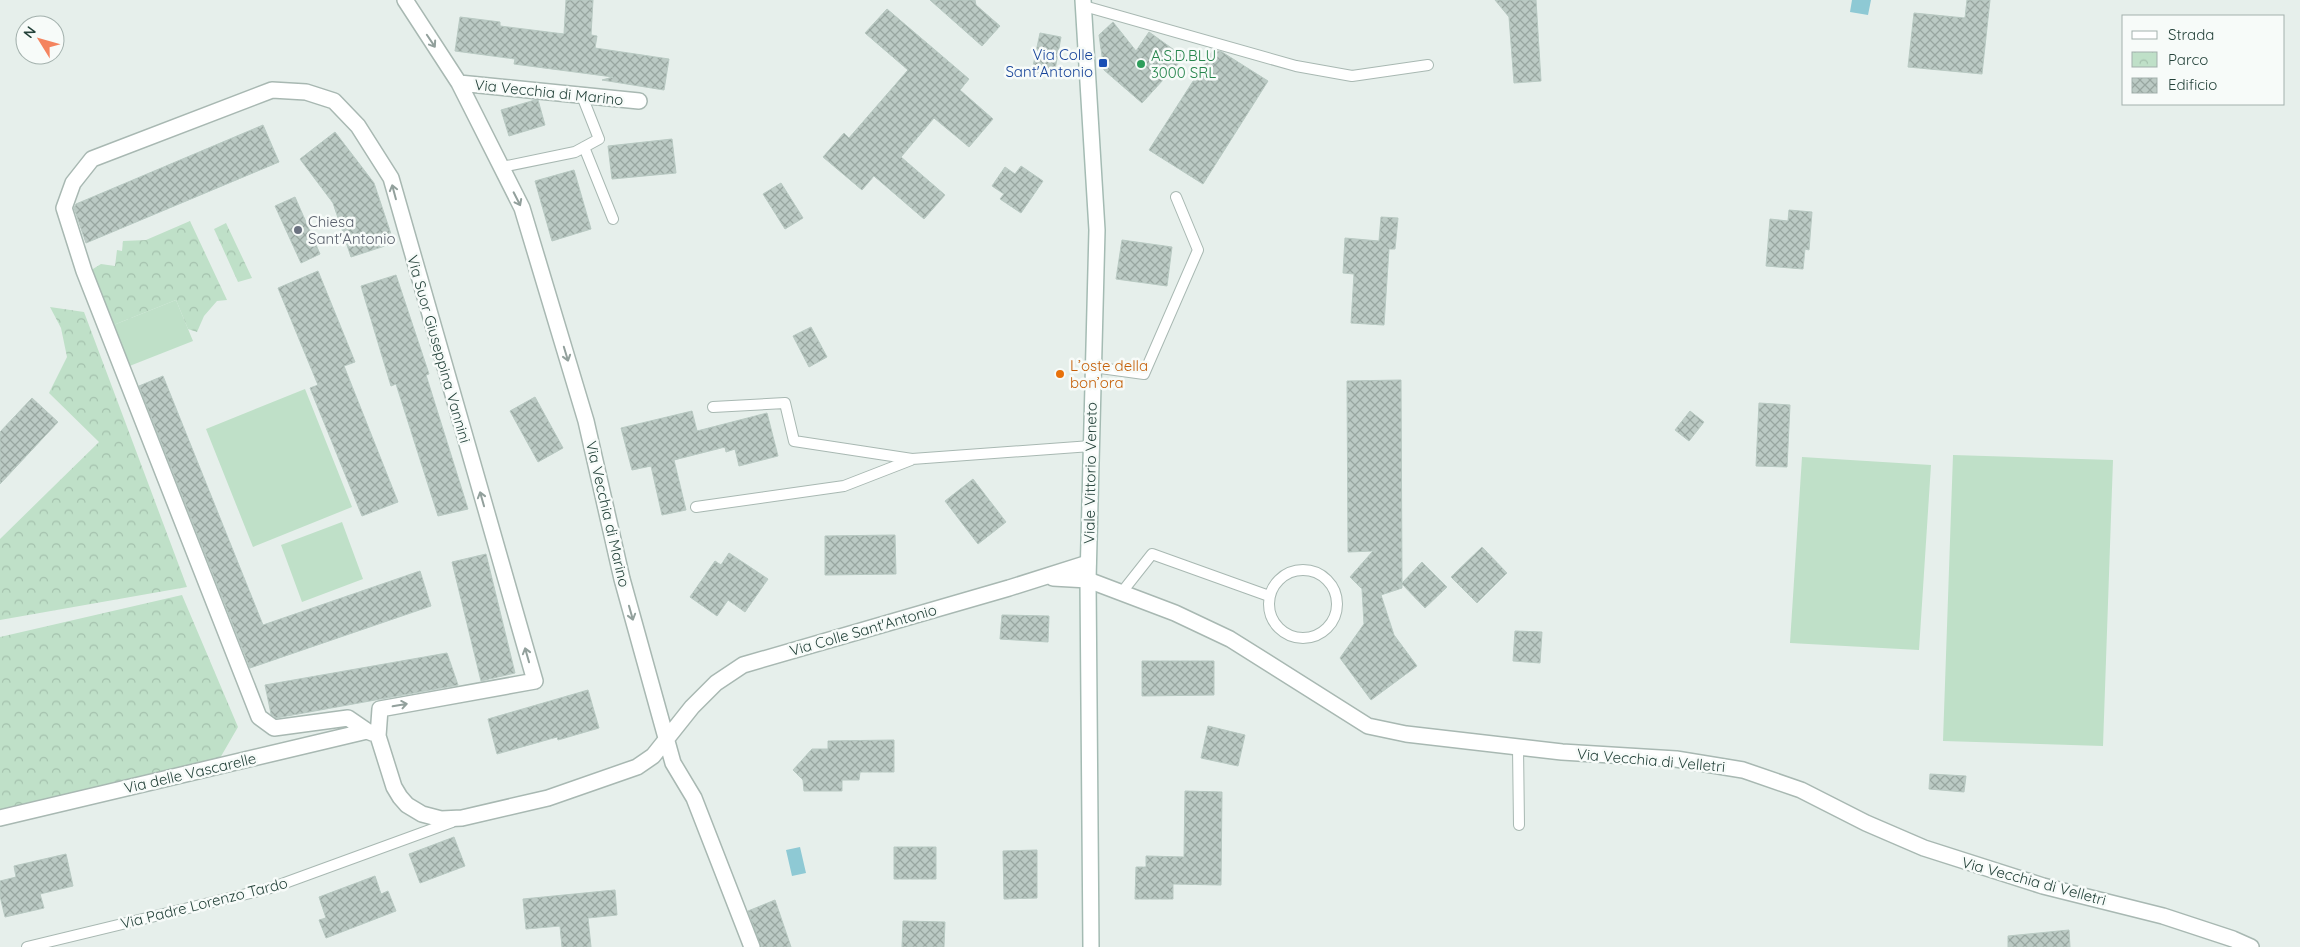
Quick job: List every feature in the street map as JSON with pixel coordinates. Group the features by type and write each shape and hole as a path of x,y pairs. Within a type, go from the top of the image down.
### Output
{"street":[{"name":"Via Vecchia di Marino","path":"405,0 459,83 522,208 586,420 622,579 673,763 694,798 752,947"},
{"name":"Viale Vittorio Veneto","path":"1084,3 1097,230 1088,563 1091,947"},
{"name":"Via Vecchia di Marino","path":"459,83 639,101"},
{"name":"Via Suor Giuseppina Vannini","path":"373,734 380,709 535,680 391,178 358,126 334,101 306,92 272,90 170,135 92,159 73,183 64,208 84,271 259,717 274,728 348,718 373,734 394,787 407,805 422,814 440,819 462,818 548,798 637,767 653,756 667,739"},
{"path":"1044,577 1088,563"},
{"name":"Via Colle Sant'Antonio","path":"667,739 703,695 721,678 743,665 1044,577 1088,580"},
{"name":"Via Vecchia di Velletri","path":"1088,580 1175,613 1230,639 1368,726 1406,734 1518,747 1676,759 1743,770 1801,790 1866,823 1924,848 2043,886 2163,916 2233,938 2252,947"},
{"name":"Via delle Vascarelle","path":"0,818 373,734"}],"lane":[{"path":"1084,3 1296,66 1352,76 1428,65"},
{"path":"502,167 575,152 599,139 582,96"},
{"path":"584,147 613,219"},
{"path":"1093,367 1144,374 1198,250 1176,197"},
{"path":"713,407 785,403 794,441 912,459 1091,446"},
{"path":"696,507 844,486 912,459"},
{"path":"1122,592 1152,554 1269,596"},
{"path":"1303,569 1315,571 1325,576 1337,596 1338,607 1328,627 1320,634 1309,638 1298,638 1287,634 1275,623 1269,608 1269,596 1281,577 1292,571 1303,569"},
{"path":"1518,747 1519,825"},
{"name":"Via Padre Lorenzo Tardo","path":"27,947 271,888 462,818"}],"green space":[{"path":"190,221 227,300 217,301 204,316 197,332 188,329 176,300 111,326 88,272 101,264 115,266 117,250 122,251 123,241 146,240"},
{"path":"226,223 252,278 238,282 214,229"},
{"path":"176,300 193,341 127,367 111,326"},
{"path":"50,307 84,312 187,587 0,620 0,539 99,442 49,393 67,357 61,328"},
{"path":"305,389 352,507 253,547 206,429"},
{"path":"1953,455 2113,460 2103,746 1943,741"},
{"path":"1802,457 1931,465 1919,650 1790,643"},
{"path":"342,522 363,579 302,602 281,545"},
{"path":"182,595 238,727 216,765 0,811 0,637"}],"water":[{"path":"1852,0 1871,0 1868,15 1850,12"},
{"path":"800,847 806,873 792,876 786,850"}],"building":[{"path":"566,0 593,0 591,35 597,36 595,48 669,59 664,90 602,80 613,77 514,64 515,59 455,51 460,17 500,22 500,26 564,34"},
{"path":"930,0 975,0 976,5 1000,26 982,46"},
{"path":"1495,0 1536,0 1541,81 1514,83 1509,17"},
{"path":"1967,0 1990,0 1982,74 1908,67 1914,13 1965,18"},
{"path":"887,9 969,79 960,90 993,119 969,147 934,118 901,157 945,195 924,219 874,176 862,190 823,157 844,133 849,138 908,70 865,33"},
{"name":"A.S.D.BLU 3000 SRL","path":"1113,22 1136,51 1149,32 1184,57 1142,103 1104,70 1099,35"},
{"path":"1040,33 1061,37 1054,75 1032,71"},
{"path":"1213,50 1222,52 1268,81 1203,184 1149,150"},
{"path":"538,100 545,125 509,136 501,110"},
{"path":"263,125 279,162 86,243 74,208 76,204"},
{"path":"335,132 374,183 394,243 351,257 333,203 300,159"},
{"path":"672,139 676,173 612,179 608,146"},
{"path":"1021,166 1043,181 1021,213 1000,199 1004,194 992,186 1005,167 1015,174"},
{"path":"574,170 591,229 552,241 535,181"},
{"path":"781,183 803,218 785,229 763,194"},
{"name":"Chiesa Sant'Antonio","path":"295,197 320,254 301,263 275,206"},
{"path":"1789,210 1812,212 1809,250 1805,249 1803,269 1766,266 1770,219 1788,221"},
{"path":"1381,217 1398,218 1395,249 1389,249 1384,325 1351,323 1354,274 1343,273 1345,238 1379,241"},
{"path":"1122,240 1172,247 1167,286 1116,279"},
{"path":"318,271 355,362 344,366 398,502 362,516 310,388 318,385 278,288"},
{"path":"396,275 429,374 426,375 468,509 438,516 396,384 391,386 361,286"},
{"path":"811,327 827,357 809,367 793,336"},
{"path":"163,376 263,625 420,571 431,606 250,668 139,386"},
{"path":"1401,380 1402,583 1422,562 1447,587 1425,608 1402,584 1402,588 1381,595 1394,635 1417,666 1371,700 1340,658 1364,624 1362,589 1350,577 1373,551 1348,552 1347,381"},
{"path":"535,397 563,448 538,462 510,411"},
{"path":"32,398 58,422 0,484 0,432"},
{"path":"1759,403 1790,405 1787,467 1756,466"},
{"path":"692,411 697,431 767,413 778,456 739,466 735,449 726,452 725,447 674,460 686,510 662,515 651,466 632,470 621,428"},
{"path":"1690,411 1704,422 1689,441 1675,430"},
{"path":"973,479 1006,522 978,544 945,501"},
{"path":"895,535 896,574 825,575 825,536"},
{"path":"1482,547 1507,573 1477,603 1451,577"},
{"path":"729,553 768,579 745,612 728,600 717,616 690,597 715,561 721,565"},
{"path":"486,554 515,673 481,681 452,562"},
{"path":"1002,615 1049,616 1048,642 1000,639"},
{"path":"1515,631 1542,632 1540,663 1513,661"},
{"path":"447,653 458,685 276,718 271,714 265,685"},
{"path":"1142,661 1214,661 1214,695 1142,696"},
{"path":"588,690 599,728 558,740 557,737 497,754 488,719"},
{"path":"1208,726 1245,735 1238,766 1201,758"},
{"path":"894,740 894,772 860,772 859,780 842,780 842,791 804,791 803,780 793,770 812,749 828,749 828,741"},
{"path":"1930,774 1966,776 1964,792 1929,789"},
{"path":"1185,791 1222,792 1221,885 1173,884 1173,899 1135,899 1136,867 1146,867 1146,856 1184,857"},
{"path":"454,837 465,866 420,883 409,854"},
{"path":"894,847 936,847 936,879 894,879"},
{"path":"1037,850 1037,898 1004,899 1003,851"},
{"path":"66,854 73,886 40,894 44,908 5,917 0,896 0,881 16,877 14,866"},
{"path":"375,876 381,894 388,891 396,911 326,938 319,920 326,918 319,897"},
{"path":"615,890 617,915 588,918 591,947 562,947 560,926 526,929 523,899"},
{"path":"775,900 791,947 761,947 748,911"},
{"path":"903,921 945,922 944,947 902,947"},
{"path":"2069,930 2070,947 2008,947 2008,936"}],"place":[{"name":"Via Colle Sant'Antonio","path":"1103,63"},
{"name":"A.S.D.BLU 3000 SRL","path":"1141,64"},
{"name":"Chiesa Sant'Antonio","path":"298,230"},
{"name":"L’oste della bon’ora","path":"1060,374"}]}
